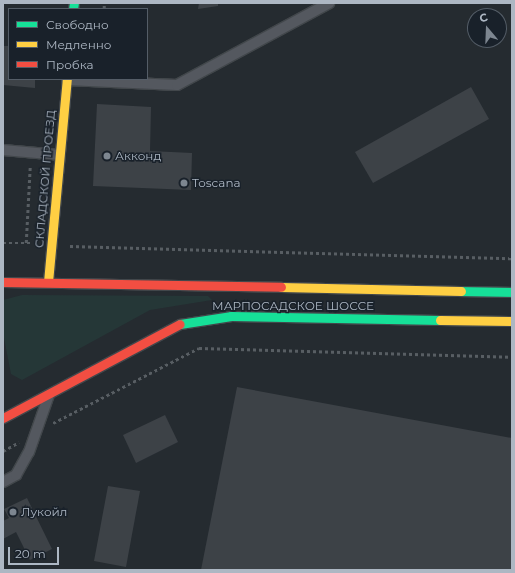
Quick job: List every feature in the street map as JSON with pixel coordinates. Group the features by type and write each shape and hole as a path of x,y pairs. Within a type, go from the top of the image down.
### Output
{"main road":[{"name":"СКЛАДСКОЙ ПРОЕЗД","path":"48,282 67,80"},
{"name":"МАРПОСАДСКОЕ ШОССЕ","path":"3,282 512,292"},
{"name":"МАРПОСАДСКОЕ ШОССЕ","path":"3,418 171,327 196,319 231,316 512,321"}],"lane":[{"path":"67,80 177,85 329,3"},
{"path":"3,150 60,154"},
{"path":"3,482 16,475 29,452 50,392"}],"path":[{"path":"26,243 31,152"},
{"path":"3,243 37,244"},
{"path":"70,246 512,258"},
{"path":"57,421 199,348 512,357"},
{"path":"3,451 22,440"}],"shaded area":[{"path":"22,295 208,296 212,300 150,310 22,380 11,374 3,333 3,300"}],"building":[{"path":"199,3 218,3 218,6 198,9"},
{"path":"3,46 8,46 8,80 35,80 35,88 3,85"},
{"path":"471,87 489,119 373,183 355,152"},
{"path":"97,104 151,107 150,151 192,153 191,190 93,186"},
{"path":"237,387 512,438 512,570 201,570"},
{"path":"165,415 178,442 136,463 123,435"},
{"path":"108,486 140,491 126,567 94,561"},
{"path":"27,498 52,549 30,560 16,532 3,539 3,521 9,518 4,509"}],"traffic: fast":[{"path":"73,8 74,3"},
{"path":"461,291 512,292"},
{"path":"180,324 231,316 440,320"}],"traffic: slow":[{"path":"48,282 67,80"},
{"path":"281,287 461,291"},
{"path":"440,320 512,321"}],"traffic: jam":[{"path":"3,282 281,287"},
{"path":"3,418 180,324"}],"place":[{"name":"Акконд","path":"107,156"},
{"name":"Toscana","path":"184,183"},
{"name":"Лукойл","path":"13,512"}]}
